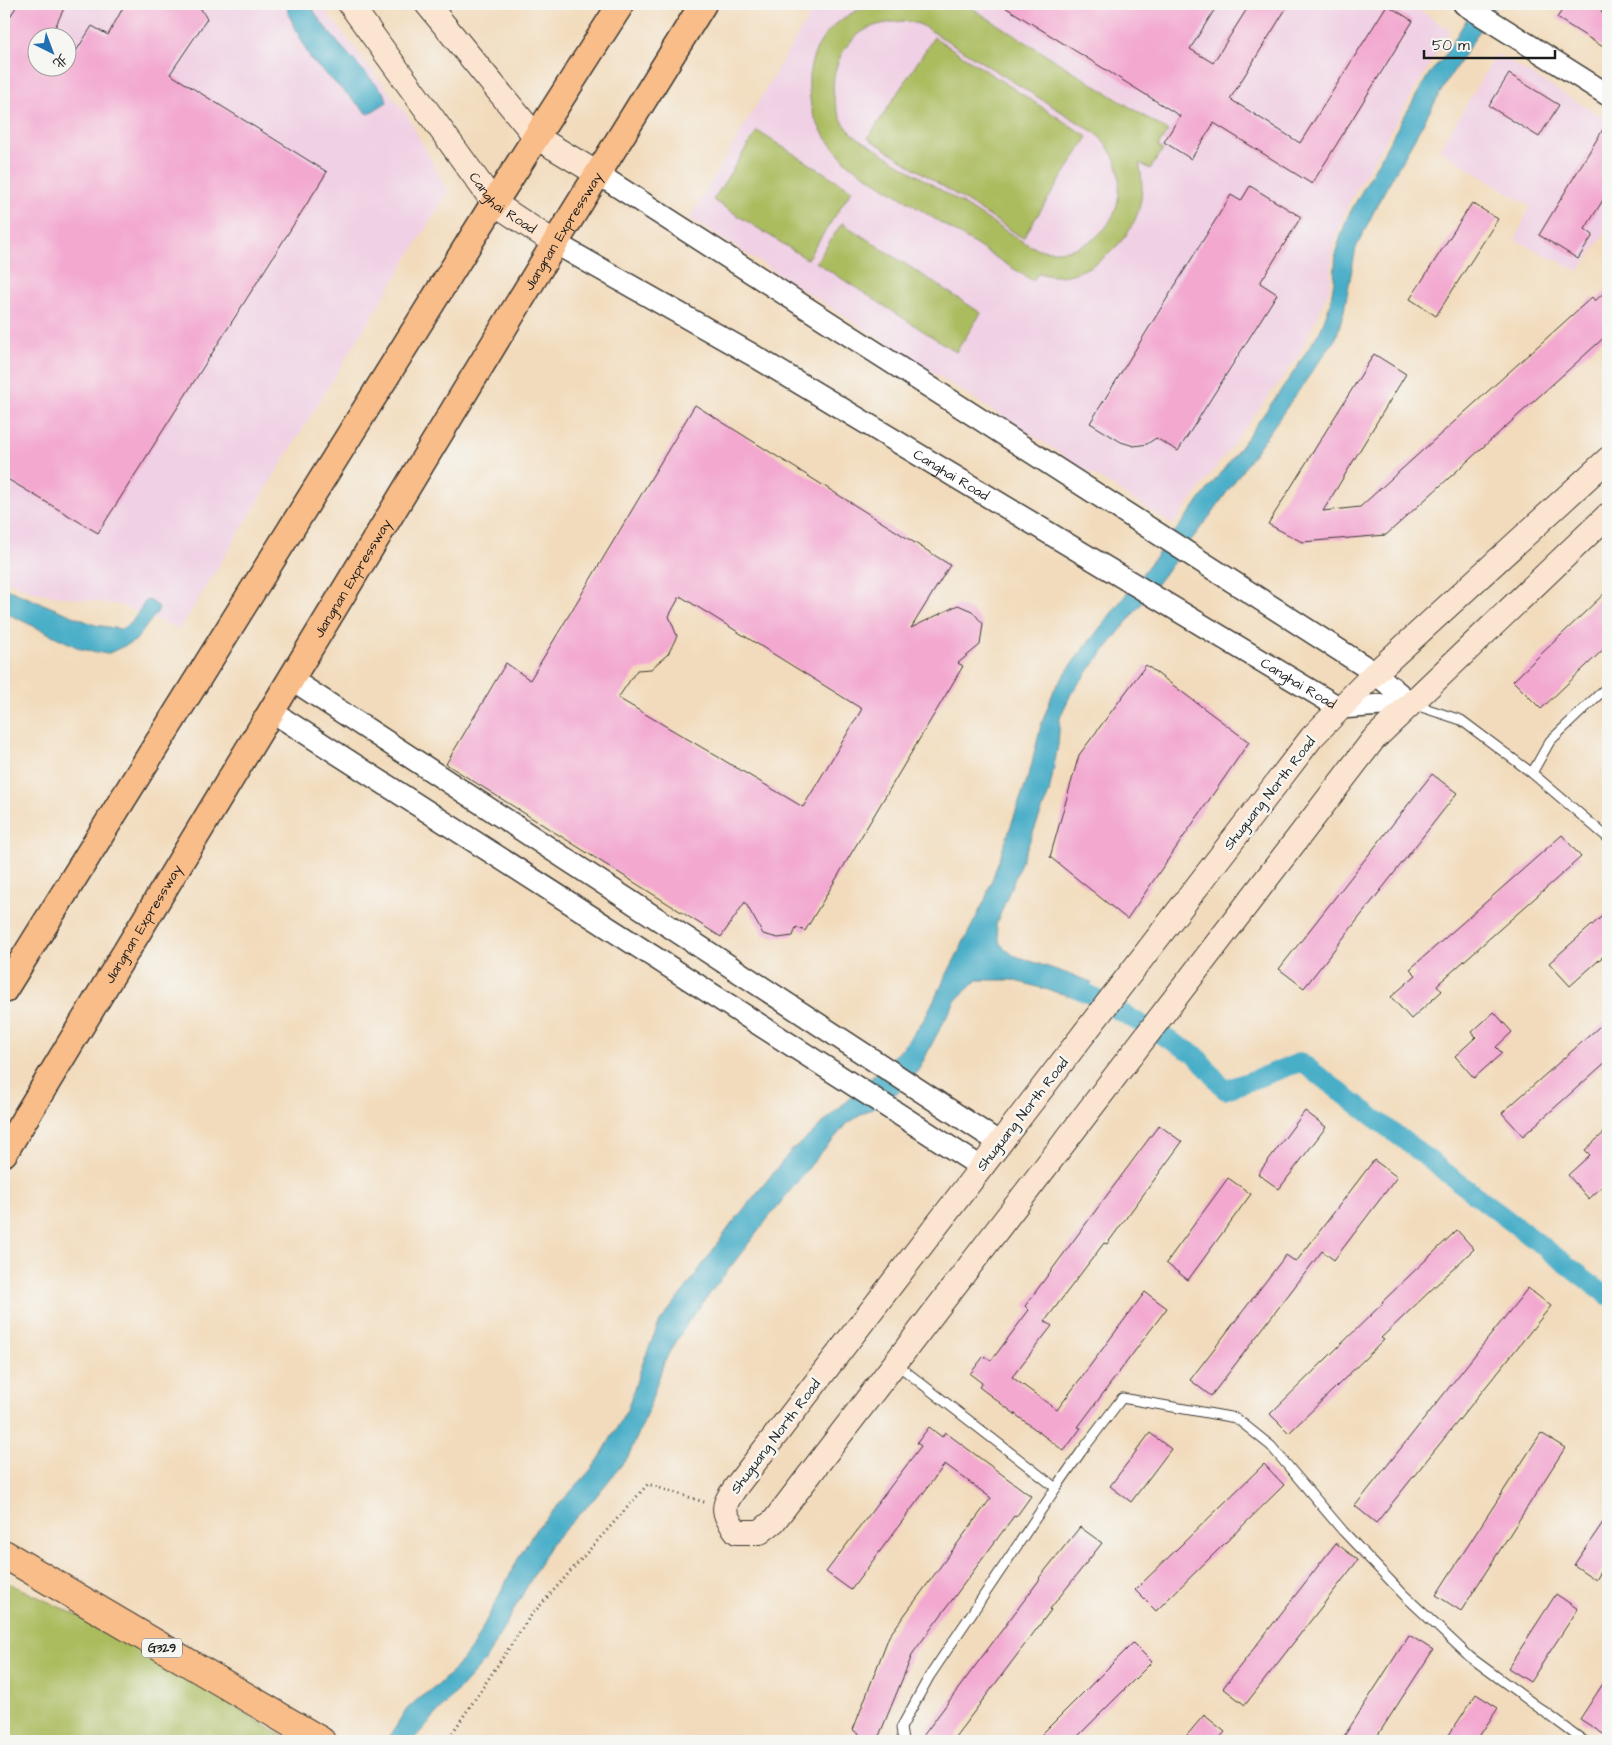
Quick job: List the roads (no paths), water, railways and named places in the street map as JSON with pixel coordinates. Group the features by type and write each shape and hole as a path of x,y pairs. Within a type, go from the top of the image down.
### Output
{"highway":[{"name":"G329","path":"4,1554 321,1741"}],"main road":[{"name":"Canghai Road","path":"350,4 494,203 555,243"},
{"path":"427,4 536,137 598,174"},
{"path":"4,990 494,203 621,4"},
{"name":"Jiangnan Expressway","path":"4,1153 555,243 703,4"},
{"name":"Shuguang North Road","path":"1608,459 1375,672 1312,737 727,1499 724,1508 727,1519 737,1532 760,1532 774,1521 1374,740 1410,703 1608,515"}],"street":[{"path":"1464,4 1608,95"},
{"path":"598,174 1375,672 1410,703"},
{"name":"Canghai Road","path":"555,243 751,354 1340,708 1410,703"},
{"path":"291,679 1000,1143"},
{"path":"271,711 981,1168"}],"lane":[{"path":"1532,773 1550,741 1608,686"},
{"path":"1410,703 1461,720 1532,773 1608,838"},
{"path":"895,1363 1056,1488"},
{"path":"903,1741 902,1728 929,1677 1056,1488 1122,1398 1236,1418 1271,1446 1343,1530 1404,1595 1470,1657 1584,1741"}],"water":[{"path":"287,4 312,4 315,12 332,35 385,94 387,102 368,114 311,60 288,13"},
{"path":"1476,4 1497,4 1447,81 1379,201 1356,248 1344,311 1336,338 1210,516 1072,692 1060,717 1058,745 1049,793 996,925 1000,944 1013,955 1092,982 1081,999 1012,980 977,980 956,1000 919,1069 903,1089 848,1123 819,1155 769,1217 688,1322 664,1362 646,1417 628,1457 594,1499 551,1544 485,1661 412,1741 387,1741 407,1709 454,1670 473,1646 519,1557 536,1529 599,1459 627,1410 659,1323 730,1226 791,1151 900,1051 923,1021 985,900 1030,771 1041,725 1054,690 1074,661 1234,456 1293,373 1321,329 1330,304 1336,251 1347,218 1429,74 1443,58"},
{"path":"4,588 95,625 121,629 132,622 146,600 159,607 135,641 107,654 81,649 4,612"}],"waterway":[{"path":"1062,982 1089,994 1196,1055 1225,1090 1301,1062 1608,1296"}]}
